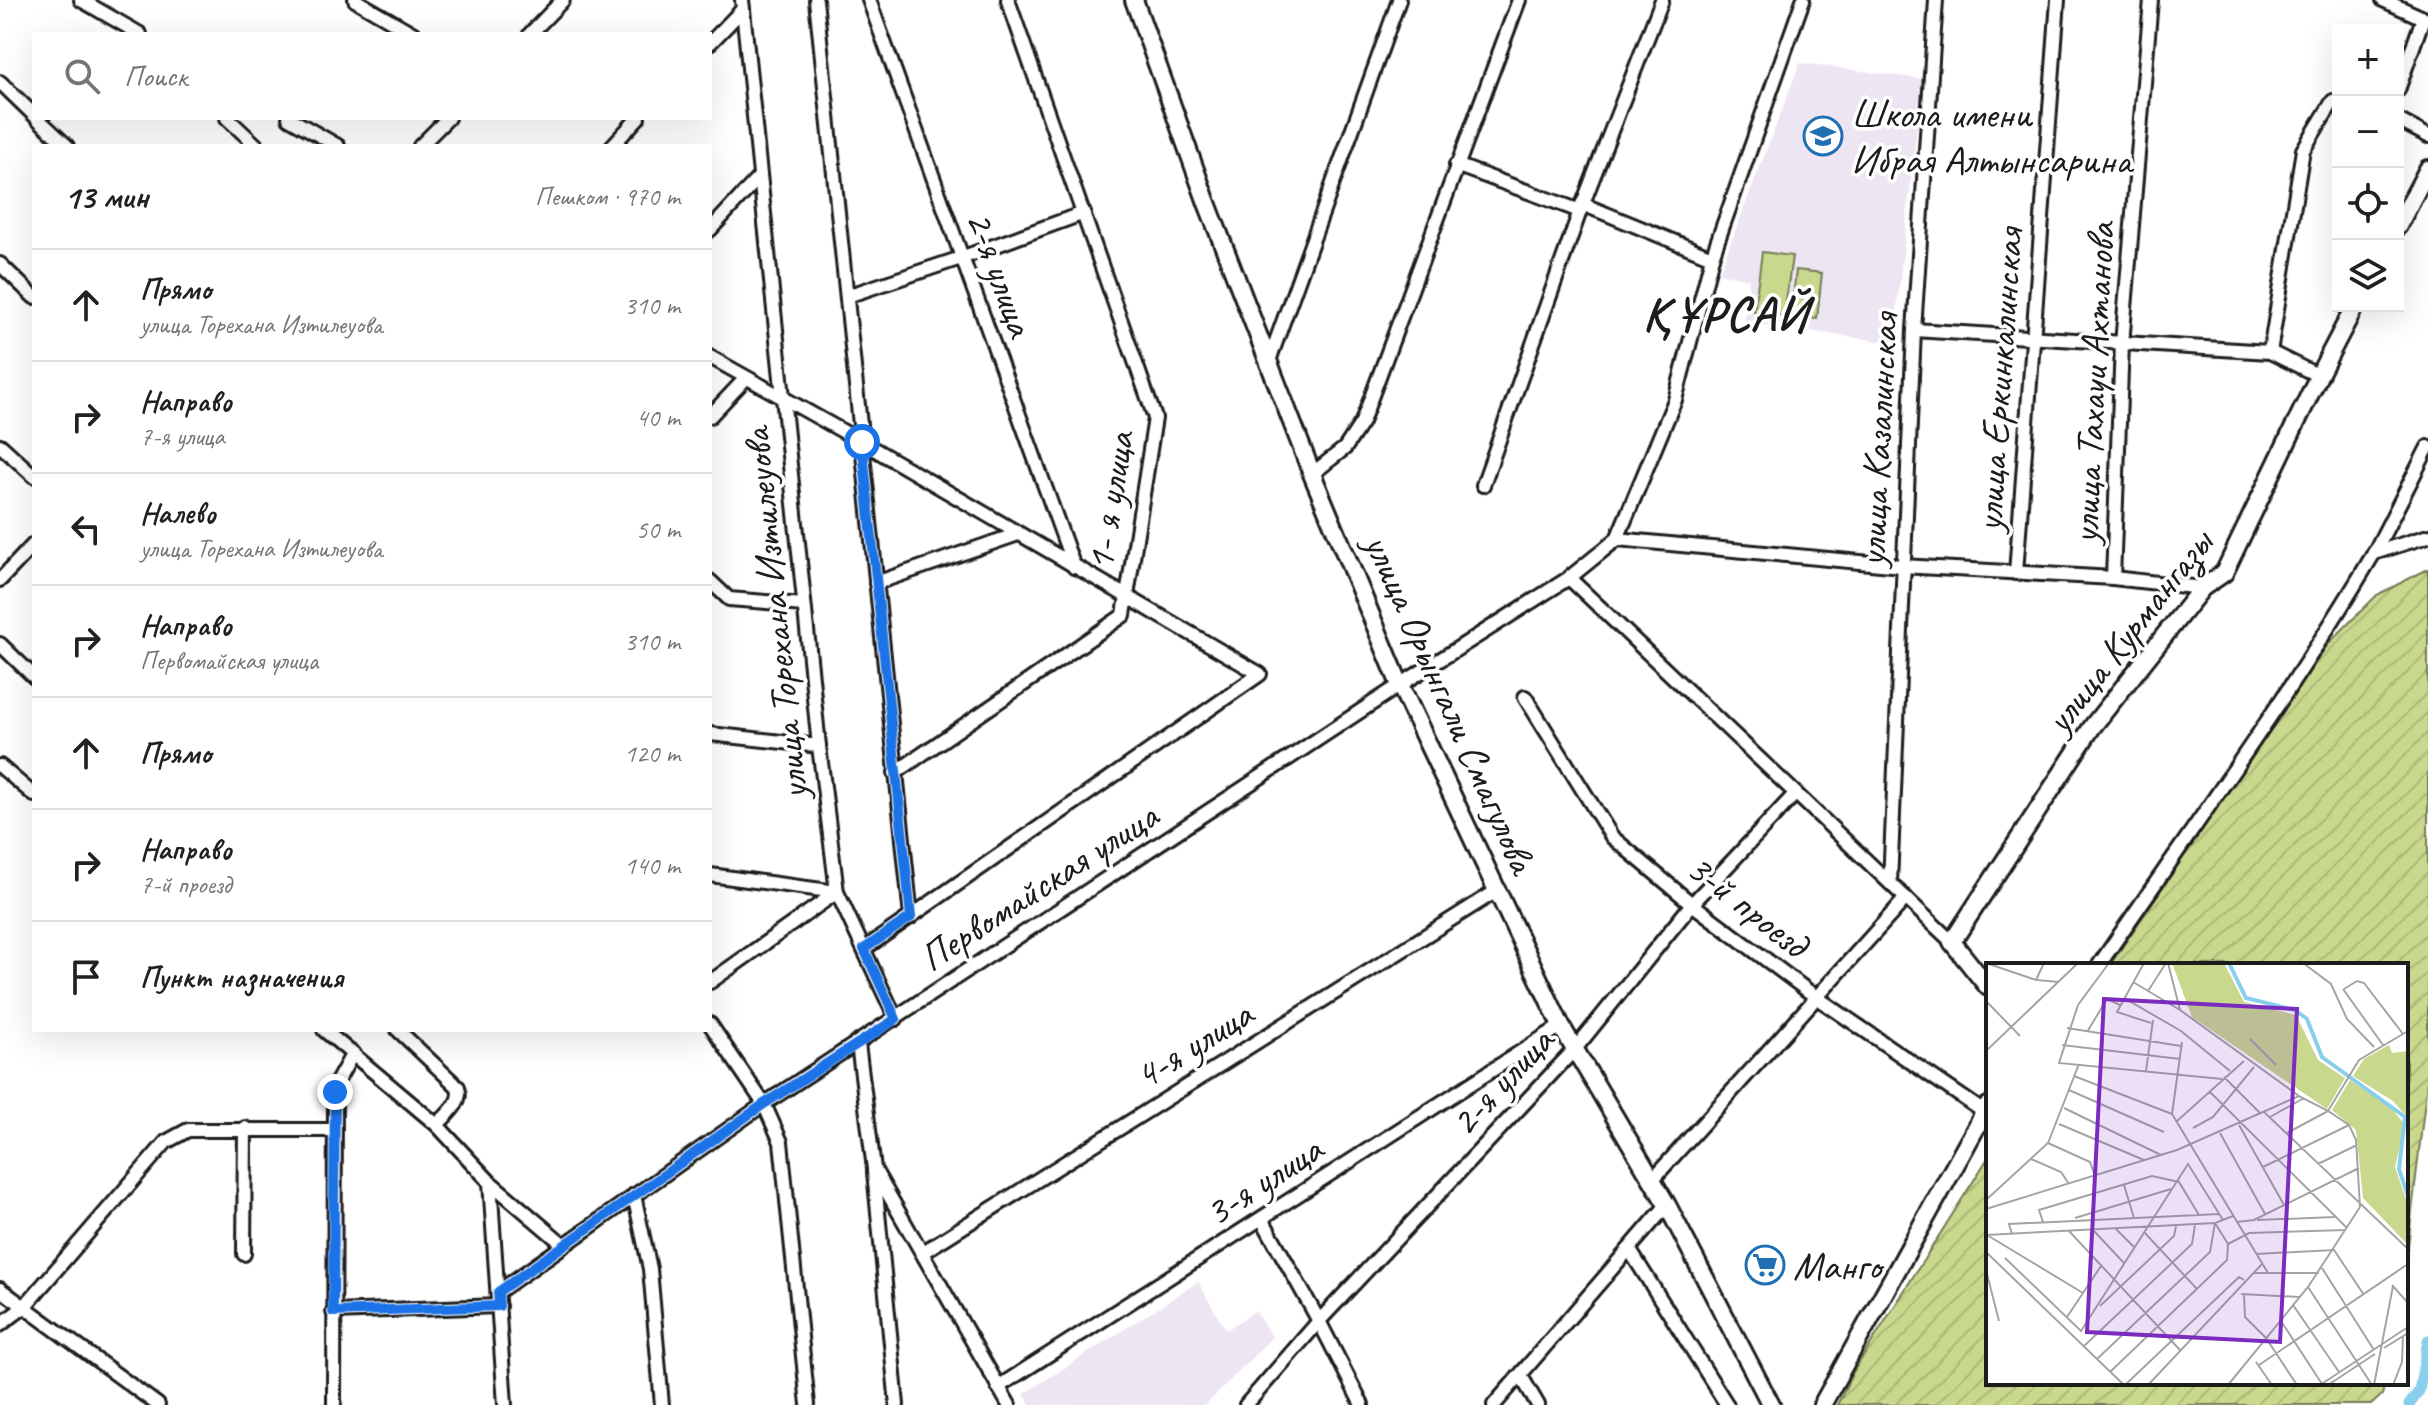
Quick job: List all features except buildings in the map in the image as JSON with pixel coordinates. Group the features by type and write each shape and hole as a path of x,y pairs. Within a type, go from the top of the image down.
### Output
{"main road":[{"name":"улица Орынгали Смагулова","path":"1138,1 1207,203 1312,474 1400,685 1561,1026 1653,1179 1771,1405"},
{"path":"2404,215 2428,169"},
{"name":"улица Курмангазы","path":"1952,942 2092,727 2202,588 2224,573 2352,312"},
{"path":"1952,942 1986,984"},
{"path":"1822,1405 1986,1109"}],"street":[{"path":"81,0 137,32"},
{"path":"355,0 411,32"},
{"path":"532,32 563,0"},
{"path":"816,0 911,917"},
{"name":"2-я улица","path":"869,0 1074,567"},
{"name":"1- я улица","path":"895,773 1124,615 1155,418 1008,0"},
{"path":"1269,361 1399,0"},
{"path":"1312,474 1345,448 1362,422 1519,0"},
{"path":"1483,485 1581,208 1662,0"},
{"path":"1803,0 1712,257 1675,400 1617,539 1902,566 2113,578 2202,588"},
{"name":"улица Казалинская","path":"1890,883 1914,330 1936,0"},
{"name":"улица Еркинкалинская","path":"2016,573 2058,0"},
{"name":"улица Тахауи Ахтанова","path":"2113,578 2122,344 2151,0"},
{"path":"2383,0 2426,12 2404,73"},
{"path":"712,41 742,5"},
{"name":"улица Торехана Изтилеуова","path":"742,5 837,892 896,1019"},
{"path":"0,82 32,112"},
{"path":"2270,352 2303,150 2332,103"},
{"path":"40,120 65,144"},
{"path":"229,120 255,144"},
{"path":"292,120 334,144"},
{"path":"422,144 446,120"},
{"path":"614,144 636,120"},
{"path":"2404,123 2428,136"},
{"path":"1456,165 1712,257"},
{"path":"712,228 760,176"},
{"path":"847,296 1084,213"},
{"path":"0,264 32,295"},
{"path":"1914,330 2270,352 2319,376"},
{"path":"712,358 1260,674 864,949"},
{"path":"712,414 746,378"},
{"path":"0,445 32,474"},
{"path":"2100,963 2342,607 2374,553 2428,447"},
{"path":"876,583 1018,534"},
{"path":"2374,553 2428,536"},
{"name":"Первомайская улица","path":"498,1292 764,1104 1400,685 1569,578 1617,539"},
{"path":"0,580 32,546"},
{"path":"1569,578 1952,942"},
{"path":"712,583 729,599 804,605"},
{"path":"0,644 32,675"},
{"name":"3-й проезд","path":"1525,697 1612,837 1692,904 1816,997 1986,1109"},
{"path":"712,734 819,746"},
{"path":"0,766 32,793"},
{"name":"2-я улица","path":"1246,1405 1319,1321 1575,1049 1692,904 1795,794"},
{"path":"712,875 837,892"},
{"name":"4-я улица","path":"923,1252 1498,890"},
{"path":"712,981 837,892"},
{"path":"1653,1179 1906,898"},
{"name":"3-я улица","path":"998,1387 1561,1026"},
{"path":"712,1027 764,1104 781,1142 808,1405"},
{"path":"327,1032 437,1125 490,1182 564,1245"},
{"path":"400,1032 458,1087 458,1101 437,1125"},
{"path":"858,1044 874,1169 897,1405"},
{"path":"334,1405 335,1092 353,1053"},
{"path":"244,1254 245,1128"},
{"path":"0,1325 24,1307 166,1142 188,1130 335,1130"},
{"path":"874,1169 1009,1405"},
{"path":"490,1182 505,1405"},
{"path":"634,1195 650,1269 662,1405"},
{"path":"1494,1405 1667,1205"},
{"path":"1262,1219 1362,1405"},
{"path":"1629,1249 1727,1405"},
{"path":"0,1289 157,1405"},
{"path":"333,1312 499,1306"},
{"path":"1521,1376 1538,1405"}],"shaded area":[{"path":"1800,63 1922,79 1893,343 1744,322 1749,279 1719,273"},
{"path":"1198,1282 1226,1330 1255,1311 1272,1337 1206,1405 1031,1405 1024,1394"}],"green space":[{"path":"1762,252 1792,256 1784,316 1754,312"},
{"path":"1796,270 1822,273 1817,319 1791,316"},
{"path":"2428,569 2428,1073 2408,1247 2408,963 2111,963 2328,644 2377,595"},
{"path":"1986,1161 1986,1385 2384,1385 2382,1395 2371,1405 1837,1405 1853,1372"}],"waterway":[{"path":"2409,1405 2419,1391 2428,1340"}],"place":[{"name":"Школа имени Ибрая Алтынсарина","path":"1823,136"},
{"name":"Манго","path":"1765,1265"}],"district":[{"name":"ҚҰРСАЙ","path":"1726,313"}],"route":[{"path":"335,1092 333,1312 499,1306 498,1292 764,1104 896,1019 864,949 911,917 862,442"}]}
